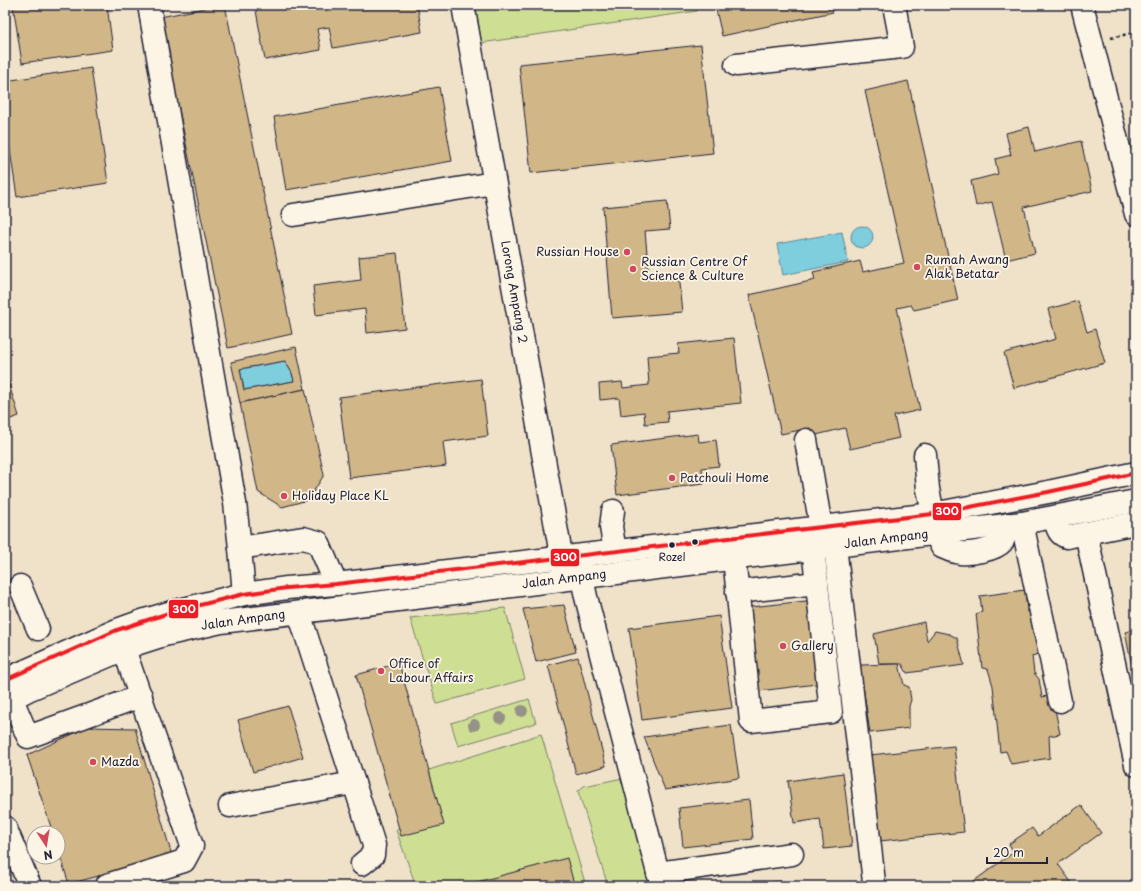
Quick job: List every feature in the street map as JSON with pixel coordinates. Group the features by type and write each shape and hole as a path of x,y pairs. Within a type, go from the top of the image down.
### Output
{"main road":[{"path":"149,5 234,503 244,594"},
{"name":"Lorong Ampang 2","path":"463,5 494,183 570,556 573,578 661,880"},
{"path":"736,64 902,47 894,5"},
{"path":"1082,5 1136,214"},
{"path":"293,215 494,183"},
{"path":"806,440 821,527"},
{"path":"925,455 928,489 934,523"},
{"name":"Jalan Ampang","path":"7,694 30,689 124,649 164,635 196,627 573,578 835,546 934,523 1048,492 1136,473"},
{"name":"Jalan Ampang","path":"7,694 142,621 244,594 821,527 934,523 1015,524 1054,518 1136,500"},
{"path":"613,511 611,527 616,551"},
{"path":"1054,518 1062,536 1067,537 1136,523"},
{"path":"1015,524 1060,701"},
{"path":"1086,534 1136,765"},
{"path":"240,548 303,538 318,542 336,584"},
{"path":"835,546 874,882"},
{"path":"734,558 751,721 831,712 813,548"},
{"path":"737,592 817,584"},
{"path":"20,586 38,629"},
{"path":"299,613 374,845 372,856 362,864"},
{"path":"108,885 184,861 192,846 124,649"},
{"path":"7,694 28,737 141,696"},
{"path":"230,806 353,783"},
{"path":"5,827 30,886"},
{"path":"661,880 792,854"}],"green space":[{"path":"476,5 501,5 501,7 518,5 696,5 697,11 481,43"},
{"path":"505,608 525,679 437,704 410,618"},
{"path":"529,699 536,723 458,746 451,723"},
{"path":"541,734 586,886 416,886 396,830 441,815 429,770"},
{"path":"623,778 655,886 608,886 578,791 584,786"}],"water":[{"path":"862,226 870,229 873,237 870,245 862,248 854,245 851,237 854,229"},
{"path":"842,232 848,262 783,275 777,244"},
{"path":"285,361 292,373 294,381 244,390 240,369"}],"building":[{"path":"13,5 107,5 113,50 22,63"},
{"path":"225,5 292,334 228,348 160,17"},
{"path":"255,5 417,5 422,32 333,48 329,27 317,29 321,50 265,60"},
{"path":"715,5 832,5 833,12 722,36"},
{"path":"701,45 713,153 531,173 519,64"},
{"path":"91,68 108,183 17,197 5,117 5,81"},
{"name":"Rumah Awang Alak Betatar","path":"908,81 958,300 914,310 911,305 897,308 920,410 894,416 899,438 850,449 845,428 812,436 810,428 781,434 749,295 815,280 813,272 860,261 863,272 904,263 865,91"},
{"path":"439,87 452,161 286,190 274,117"},
{"path":"1029,127 1035,152 1081,141 1092,191 1024,207 1035,253 1006,260 992,202 976,206 971,181 998,174 995,159 1011,155 1006,133"},
{"name":"Russian House","path":"667,201 670,229 645,231 649,276 678,274 682,312 612,318 603,207"},
{"path":"397,253 405,328 367,333 365,309 316,315 313,286 361,280 359,257"},
{"path":"1078,301 1087,332 1095,329 1105,363 1014,388 1004,353 1056,339 1048,309"},
{"path":"734,338 741,403 667,411 668,422 645,424 644,412 621,415 619,398 600,400 599,384 622,382 623,388 649,385 647,356 679,353 678,344"},
{"path":"296,347 305,389 240,403 231,362","holes":["285,361 292,373 294,381 244,390 240,369"]},
{"path":"5,372 19,416 5,421"},
{"path":"481,379 488,436 443,442 446,466 349,478 339,397"},
{"path":"305,389 324,475 308,500 282,507 258,492 240,403"},
{"path":"698,434 699,442 716,440 719,466 702,468 704,484 617,495 611,445"},
{"path":"1025,590 1027,611 1032,613 1041,653 1032,656 1034,673 1039,679 1042,697 1052,695 1060,734 1049,736 1050,758 1011,764 1006,751 1000,752 993,686 988,669 982,668 976,614 982,612 980,596"},
{"name":"Gallery","path":"815,600 825,683 751,692 741,608"},
{"path":"564,605 576,652 536,662 523,609"},
{"path":"719,616 732,708 642,720 629,628"},
{"path":"924,622 927,641 935,631 949,634 957,638 964,665 907,673 902,664 879,664 874,634"},
{"path":"1136,629 1136,686 1125,632"},
{"path":"578,657 606,766 576,774 548,665"},
{"path":"399,663 444,825 401,836 356,675"},
{"path":"899,664 904,685 909,687 911,700 909,706 909,728 870,733 860,665"},
{"path":"288,706 303,757 253,772 238,720"},
{"path":"731,725 739,778 665,790 644,737"},
{"path":"88,727 135,728 172,856 69,884 63,865 66,865 66,825 50,825 27,755"},
{"path":"954,746 964,832 880,841 870,755"},
{"path":"843,773 852,846 824,849 820,819 794,823 788,781"},
{"path":"749,800 753,839 683,847 679,808"},
{"path":"1081,805 1101,833 1058,864 1074,886 967,886 1014,852 1009,844 1032,828 1038,836"},
{"path":"567,858 574,884 566,886 462,886"},
{"path":"783,881 784,886 737,886"}],"transit line":[{"name":"300","path":"5,680 117,630 172,612 244,594 933,514 1048,492 1136,473"}],"place":[{"name":"Russian House","path":"627,252"},
{"name":"Rumah Awang Alak Betatar","path":"917,267"},
{"name":"Russian Centre Of Science & Culture","path":"633,269"},
{"name":"Patchouli Home","path":"672,478"},
{"name":"Holiday Place KL","path":"284,496"},
{"name":"Rozel","path":"672,545"},
{"name":"Gallery","path":"783,646"},
{"name":"Office of Labour Affairs","path":"381,671"},
{"name":"Mazda","path":"93,762"}]}
